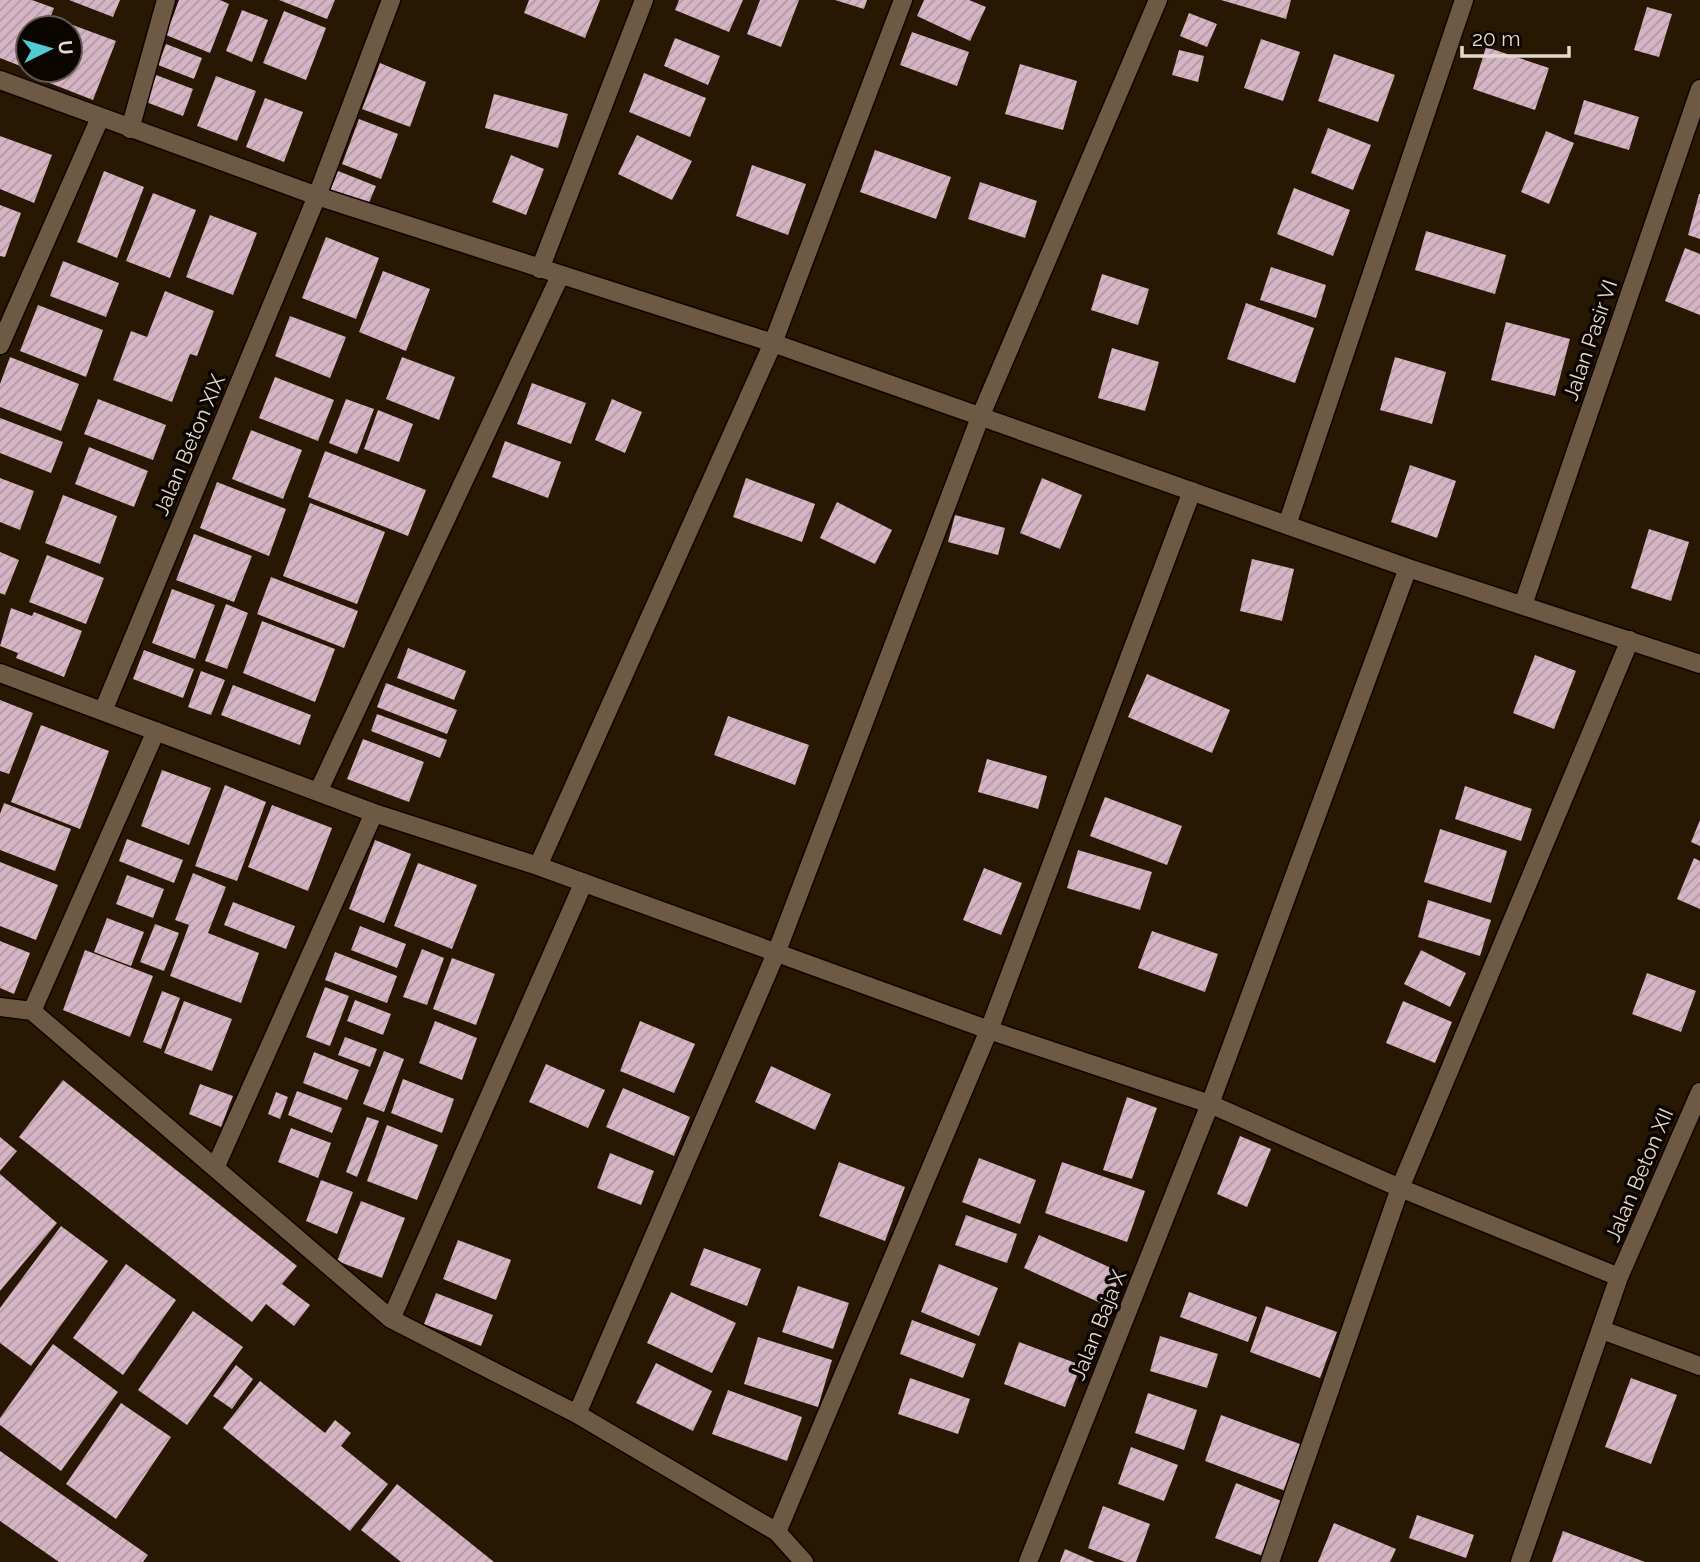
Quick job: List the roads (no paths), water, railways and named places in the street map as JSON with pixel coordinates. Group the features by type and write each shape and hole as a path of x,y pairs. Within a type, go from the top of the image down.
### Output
{"street":[{"path":"130,129 166,0"},
{"name":"Jalan Beton XIX","path":"103,711 317,196 391,0"},
{"path":"540,269 644,0"},
{"path":"538,866 773,343 902,0"},
{"path":"578,1414 777,951 981,415 1158,0"},
{"path":"1287,525 1464,0"},
{"path":"0,80 317,196 773,343 1408,568 1700,664"},
{"name":"Jalan Pasir VI","path":"1523,605 1700,89"},
{"path":"0,345 100,118"},
{"path":"318,792 560,276"},
{"path":"776,1532 989,1030 1192,491"},
{"name":"Jalan Baja X","path":"1028,1562 1210,1104 1408,568"},
{"path":"1270,1562 1400,1188 1630,640"},
{"path":"0,673 374,813 538,866 989,1030 1210,1104 1400,1188 1619,1277"},
{"path":"32,1011 156,731"},
{"path":"215,1168 374,813"},
{"path":"391,1319 583,884"},
{"path":"0,1007 32,1011 391,1319 578,1414 776,1532 804,1562"},
{"name":"Jalan Beton XII","path":"1520,1562 1619,1277 1700,1092"},
{"path":"1602,1330 1700,1366"}]}
